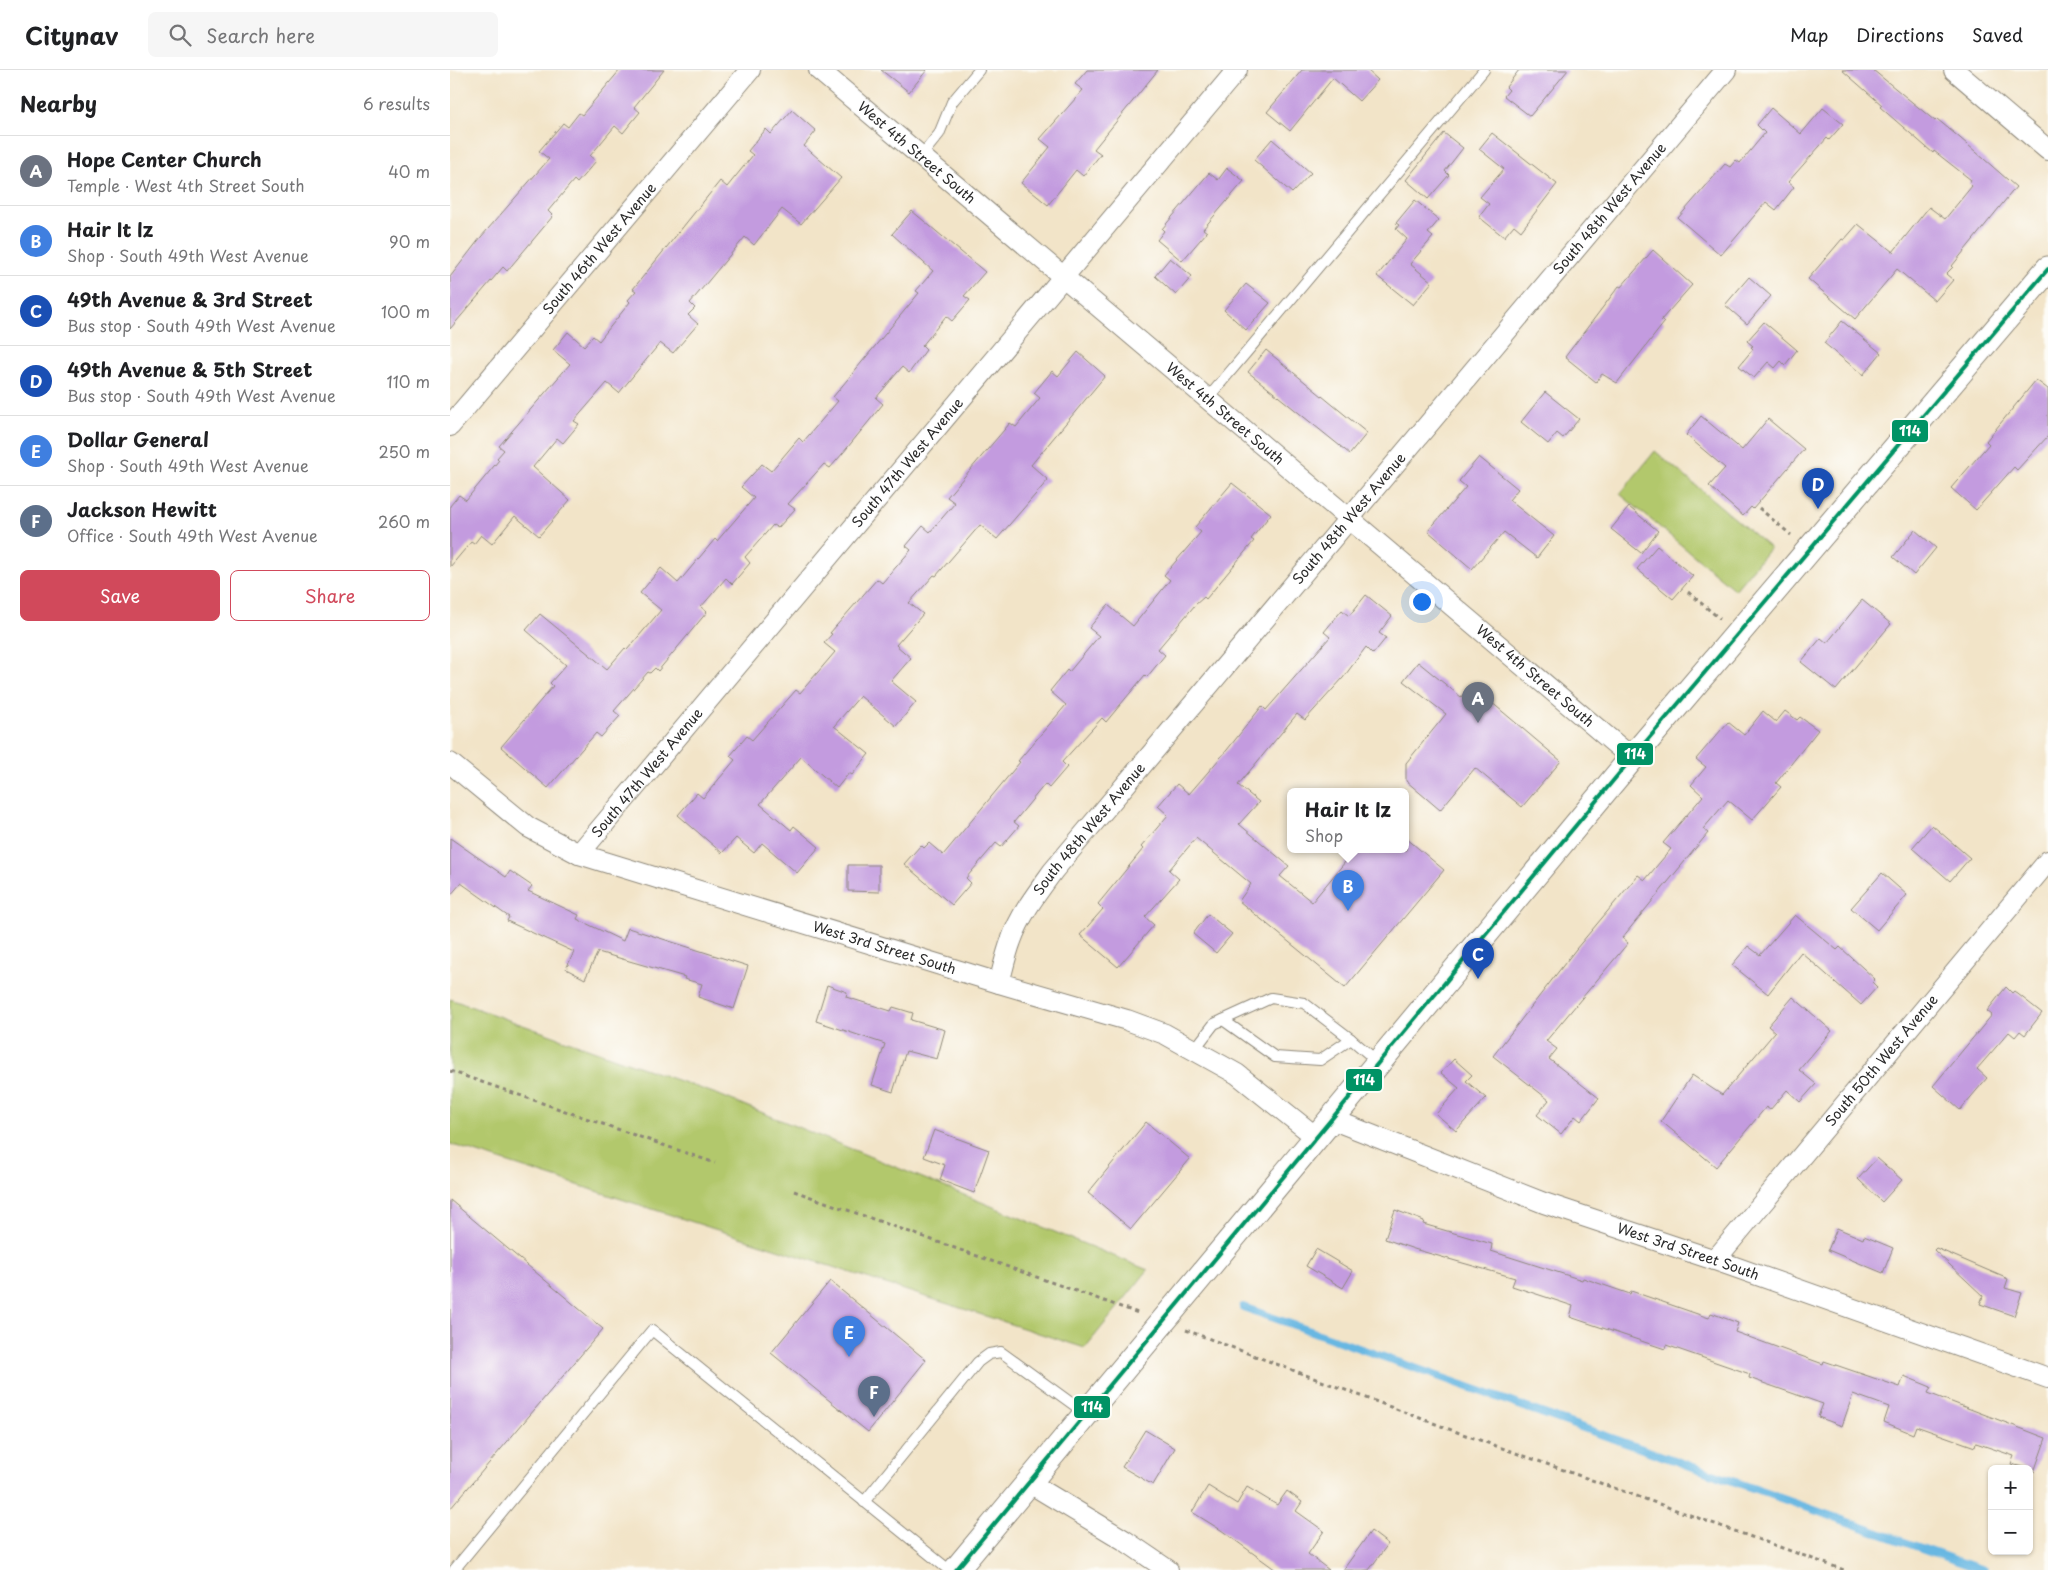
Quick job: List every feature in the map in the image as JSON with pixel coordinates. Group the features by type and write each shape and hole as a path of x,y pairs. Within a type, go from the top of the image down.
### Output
{"street":[{"name":"South 46th West Avenue","path":"450,426 750,70"},
{"name":"West 4th Street South","path":"819,70 1632,758"},
{"name":"South 47th West Avenue","path":"579,854 1237,70"},
{"name":"South 48th West Avenue","path":"1000,983 1010,942 1018,924 1031,901 1053,871 1726,70"},
{"path":"1954,70 2048,150"},
{"path":"956,1570 1632,758 2048,269"},
{"name":"West 3rd Street South","path":"450,763 528,827 579,854 1127,1020 1165,1034 1237,1074 1323,1128 1715,1260 2048,1378"},
{"name":"South 50th West Avenue","path":"1715,1260 2048,861"},
{"path":"1028,1482 1124,1540 1168,1570"}],"lane":[{"path":"920,156 939,134 952,102 979,70"},
{"path":"1208,398 1484,70"},
{"path":"1194,1050 1214,1024 1272,998 1304,1003 1378,1062"},
{"path":"1223,1020 1275,1057 1320,1060 1351,1039"},
{"path":"454,1570 652,1330 949,1570"},
{"path":"864,1502 978,1362 988,1354 1001,1352 1085,1413"}],"path":[{"path":"1759,508 1809,550"},
{"path":"1688,592 1738,634"},
{"path":"450,1071 715,1163"},
{"path":"794,1191 1162,1321 1456,1432 1844,1570"}],"green space":[{"path":"1655,451 1770,548 1735,590 1620,494"},
{"path":"450,999 719,1095 1148,1270 1085,1348 450,1144"}],"building":[{"path":"620,70 664,70 634,107 640,112 623,133 615,126 590,156 596,161 577,183 574,180 548,211 553,216 507,271 503,267 450,329 450,277 481,237 549,159 539,151 563,123 568,127 579,113 582,115"},
{"path":"881,70 927,70 909,92"},
{"path":"1087,70 1158,70 1094,149 1101,154 1083,176 1076,170 1048,205 1021,183 1050,147 1040,139 1083,90 1075,84"},
{"path":"1302,70 1367,70 1378,80 1359,101 1333,78 1290,131 1267,112"},
{"path":"1519,70 1568,70 1530,116 1504,96 1509,90 1506,87"},
{"path":"1842,70 1873,70 1935,121 1937,119 2016,187 1946,274 1953,280 1935,301 1897,269 1855,319 1808,279 1842,239 1844,240 1858,224 1893,252 1929,207 1945,219 1972,186 1969,183 1971,180 1934,151 1933,153 1880,107 1882,105"},
{"path":"1771,108 1801,134 1823,108 1843,124 1829,140 1827,138 1788,182 1794,187 1776,210 1766,202 1721,255 1678,218 1725,164 1730,167 1736,160 1740,163 1765,133 1757,125"},
{"path":"792,110 816,131 804,146 841,178 801,224 782,209 754,245 745,237 690,303 695,308 688,315 698,324 673,353 660,343 619,393 607,383 574,421 579,424 563,443 557,438 533,467 570,500 539,536 515,516 492,544 481,535 474,544 471,542 450,567 450,506 459,495 466,500 499,460 497,458 504,450 499,446 570,364 553,350 568,332 584,346 593,336 599,341 630,302 628,300 636,291 633,289 720,181 727,187 753,155 748,151 766,129 771,134"},
{"path":"1444,133 1463,148 1445,171 1449,175 1428,199 1406,180"},
{"path":"1492,133 1557,184 1521,231 1514,225 1504,237 1479,217 1489,204 1480,197 1504,169 1479,149"},
{"path":"1272,139 1311,173 1292,193 1254,160"},
{"path":"1227,168 1244,181 1203,229 1207,232 1182,261 1157,240 1164,231 1162,229 1209,173 1218,180"},
{"path":"1415,200 1439,220 1428,233 1433,237 1410,264 1432,282 1413,305 1377,276 1407,239 1396,229 1399,225 1396,223"},
{"path":"912,211 985,272 964,296 970,300 952,321 946,316 922,346 926,350 909,373 902,367 876,398 883,404 843,453 830,468 824,464 788,504 795,509 778,528 773,525 745,557 750,563 732,584 726,578 701,607 707,612 658,671 655,668 650,673 648,672 614,711 620,716 601,737 596,733 548,788 501,747 553,686 550,683 566,665 526,630 540,614 607,669 625,648 627,650 661,610 640,593 661,568 678,583 715,539 717,541 754,498 741,487 762,464 771,471 799,438 803,442 838,401 833,397 919,293 916,291 933,271 892,234"},
{"path":"1653,250 1692,285 1661,320 1664,323 1617,383 1602,374 1596,382 1565,357 1619,286 1621,287"},
{"path":"1170,258 1192,276 1176,295 1155,276"},
{"path":"1749,277 1771,296 1747,324 1725,305"},
{"path":"1246,284 1270,303 1246,330 1224,310"},
{"path":"1842,321 1881,353 1863,375 1824,343"},
{"path":"1764,322 1797,350 1785,365 1781,361 1775,368 1768,362 1754,378 1739,366 1753,349 1751,347 1753,346 1747,341"},
{"path":"1266,350 1367,433 1350,454 1248,372"},
{"path":"1078,352 1105,376 1031,465 1048,480 997,539 980,525 936,576 934,575 909,603 923,614 896,645 911,658 891,681 916,702 896,726 860,696 834,726 869,754 852,775 849,773 837,788 801,757 760,804 791,830 794,826 819,847 797,873 762,843 754,853 736,838 722,853 678,815 697,793 703,798 735,760 730,756 747,736 752,740 796,690 800,693 835,652 824,643 832,634 830,633 877,579 882,583 911,550 906,546 923,526 930,532 955,503 947,497 1010,423 1016,427 1040,398 1034,393 1052,371 1058,376"},
{"path":"2036,380 2048,389 2048,436 2017,470 2014,467 1976,510 1951,488 1989,444 1986,441"},
{"path":"1545,392 1579,419 1563,438 1557,433 1548,444 1521,422"},
{"path":"1701,416 1742,450 1768,419 1804,449 1753,509 1751,507 1743,516 1709,486 1725,468 1686,435"},
{"path":"1479,457 1518,489 1509,500 1554,536 1537,558 1504,532 1472,569 1428,531 1466,487 1459,481"},
{"path":"1232,483 1271,514 1251,539 1254,541 1206,599 1204,597 1195,605 1158,649 1165,655 1147,677 1145,675 1106,722 1102,718 1062,762 1067,767 1049,788 1045,784 1014,822 1019,826 1001,847 996,843 966,878 971,883 952,905 904,864 921,845 924,848 929,843 943,855 1020,762 1018,761 1066,705 1050,691 1067,670 1069,672 1099,636 1089,628 1108,605 1133,626 1170,580 1164,575 1201,532 1195,527"},
{"path":"1629,507 1658,531 1641,553 1611,529"},
{"path":"1915,530 1936,548 1914,575 1893,557"},
{"path":"1657,546 1693,576 1673,599 1637,569"},
{"path":"1366,595 1392,616 1379,633 1386,638 1373,654 1366,647 1343,678 1305,720 1297,714 1238,785 1259,802 1239,824 1289,866 1280,876 1312,902 1353,853 1409,853 1409,841 1444,870 1345,988 1239,901 1251,884 1196,838 1169,870 1179,879 1145,917 1154,925 1118,967 1080,935 1103,909 1098,904 1168,815 1158,806 1177,784 1189,794 1262,706 1266,710 1330,637 1324,632 1342,610 1349,616"},
{"path":"1862,600 1891,624 1836,690 1801,662 1821,638 1827,643"},
{"path":"1418,662 1461,697 1471,685 1561,761 1522,807 1475,768 1440,810 1406,781 1406,763 1446,714 1403,681"},
{"path":"1763,711 1776,722 1785,711 1797,720 1800,717 1818,730 1776,783 1781,787 1752,820 1728,800 1703,829 1708,833 1622,938 1628,943 1546,1041 1557,1049 1549,1059 1599,1098 1581,1121 1575,1116 1561,1134 1537,1115 1549,1100 1493,1056 1576,949 1638,875 1645,880 1671,849 1663,843 1703,796 1691,785 1706,767 1696,759 1728,722 1744,735"},
{"path":"1932,825 1970,858 1950,881 1912,848"},
{"path":"450,838 506,877 510,871 532,886 528,891 579,915 577,919 623,941 628,928 748,966 734,1009 698,997 702,984 684,979 685,977 598,952 585,979 566,969 574,952 507,921 509,917 461,883 450,896"},
{"path":"848,865 879,865 879,892 848,891"},
{"path":"1882,873 1907,895 1877,930 1851,908"},
{"path":"1208,914 1232,934 1216,953 1193,934"},
{"path":"1795,915 1837,950 1840,947 1875,979 1872,982 1877,987 1861,1005 1801,952 1768,994 1732,965 1748,946 1760,955"},
{"path":"827,985 847,992 846,997 891,1011 893,1007 913,1013 911,1020 945,1030 937,1059 906,1051 893,1092 872,1085 885,1044 816,1021"},
{"path":"2006,987 2042,1013 2025,1035 2020,1031 2015,1037 2009,1032 1977,1069 1987,1078 1960,1110 1933,1086 1992,1015 1987,1011"},
{"path":"1793,997 1832,1031 1799,1070 1816,1084 1800,1102 1787,1090 1770,1110 1766,1107 1716,1167 1661,1121 1692,1075 1722,1095 1775,1032 1768,1026"},
{"path":"1454,1059 1472,1075 1466,1081 1486,1098 1456,1131 1436,1114 1459,1088 1441,1073"},
{"path":"1146,1122 1190,1159 1131,1229 1088,1193"},
{"path":"934,1130 989,1150 974,1193 940,1180 945,1165 924,1157"},
{"path":"1877,1158 1902,1180 1882,1202 1858,1179"},
{"path":"450,1200 603,1329 450,1509"},
{"path":"1395,1210 1424,1221 1423,1224 1492,1244 1491,1251 1630,1294 1631,1291 1709,1318 1711,1313 1738,1323 1735,1332 1823,1364 1824,1361 1900,1387 1904,1376 1931,1387 1928,1393 2046,1438 2034,1472 2033,1465 2011,1464 2014,1456 1976,1443 1975,1447 1916,1426 1913,1434 1884,1422 1889,1407 1853,1394 1842,1426 1818,1417 1823,1404 1749,1378 1750,1374 1666,1345 1665,1349 1570,1317 1573,1306 1512,1286 1515,1278 1385,1239"},
{"path":"1837,1228 1863,1239 1864,1236 1893,1248 1883,1273 1828,1250"},
{"path":"1936,1248 2008,1279 2005,1288 2022,1293 2014,1316 1980,1304 1983,1296 1934,1250"},
{"path":"1316,1249 1353,1271 1343,1288 1306,1266"},
{"path":"830,1281 926,1360 868,1432 771,1353"},
{"path":"1145,1430 1175,1448 1153,1485 1122,1467"},
{"path":"1208,1486 1237,1504 1247,1487 1277,1505 1287,1491 1302,1502 1296,1511 1324,1531 1308,1554 1329,1570 1276,1570 1221,1530 1192,1512"},
{"path":"1371,1531 1388,1544 1369,1570 1343,1570"}],"waterway":[{"path":"1243,1307 1983,1570"}],"transit line":[{"name":"114","path":"956,1570 1632,758 2048,269"}],"place":[{"name":"49th Avenue & 5th Street","path":"1818,509"},
{"name":"Hope Center Church","path":"1478,723"},
{"name":"Hair It Iz","path":"1348,911"},
{"name":"49th Avenue & 3rd Street","path":"1478,979"},
{"name":"Dollar General","path":"849,1357"},
{"name":"Jackson Hewitt","path":"874,1417"}]}
